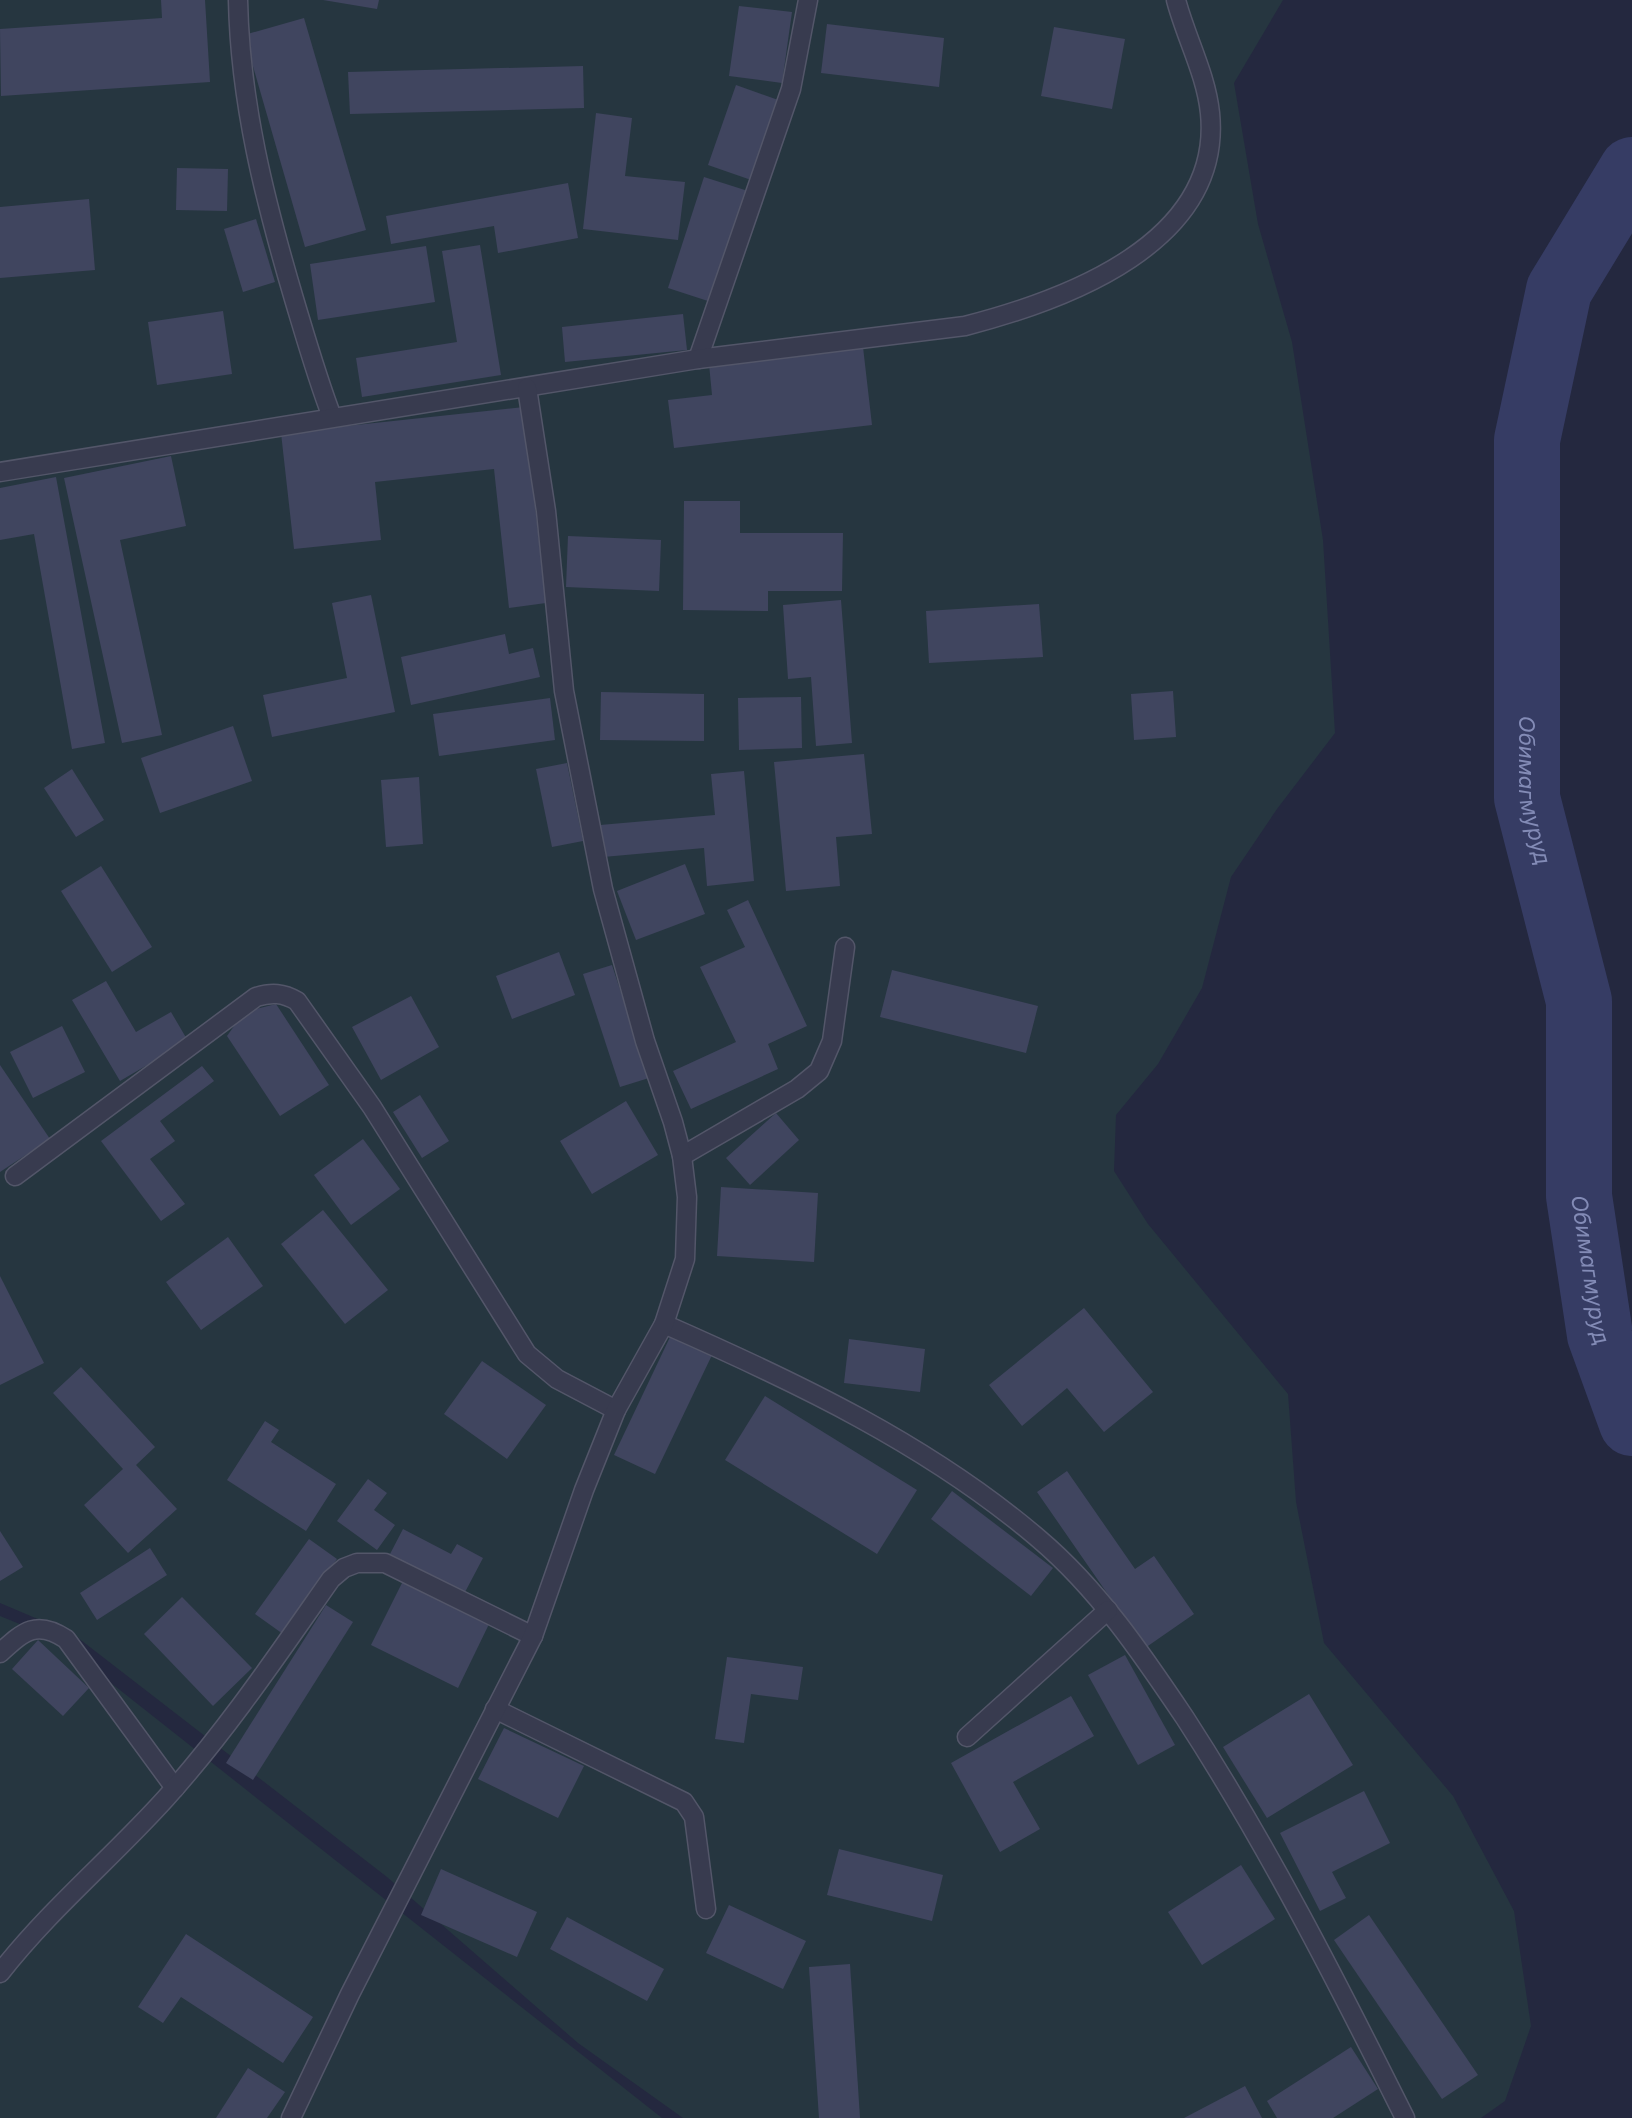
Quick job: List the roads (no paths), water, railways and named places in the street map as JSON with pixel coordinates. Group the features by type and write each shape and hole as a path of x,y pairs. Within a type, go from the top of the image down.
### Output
{"street":[{"path":"238,0 241,68 266,202 332,417"},
{"path":"698,359 791,88 808,0"},
{"path":"0,472 698,359 965,326 1008,315 1053,299 1101,276 1144,249 1166,230 1184,208 1199,184 1209,149 1210,115 1207,92 1176,0"},
{"path":"291,2118 350,1994 533,1636 616,1410 664,1324 681,1275 687,1238 687,1197 682,1156 673,1122 645,1041 603,889 564,691 546,511 527,388"},
{"path":"682,1156 796,1089 819,1071 832,1041 846,947"},
{"path":"15,1176 256,996 278,993 289,996 297,1001 372,1107 527,1354 557,1379 616,1410"},
{"path":"664,1324 769,1370 914,1448 985,1494 1041,1540 1086,1583 1163,1685 1236,1800 1331,1972 1405,2118"},
{"path":"0,1973 21,1946 59,1905 175,1788 261,1679 331,1579 344,1568 357,1563 385,1563 533,1636"},
{"path":"967,1737 1108,1610"},
{"path":"0,1653 23,1632 31,1629 51,1631 66,1639 175,1788"},
{"path":"495,1710 684,1802 694,1817 706,1909"}],"waterway":[{"name":"Обимагмуруд","path":"1632,170 1559,290 1527,440 1527,798 1579,1001 1579,1196 1600,1335 1632,1423"}]}
